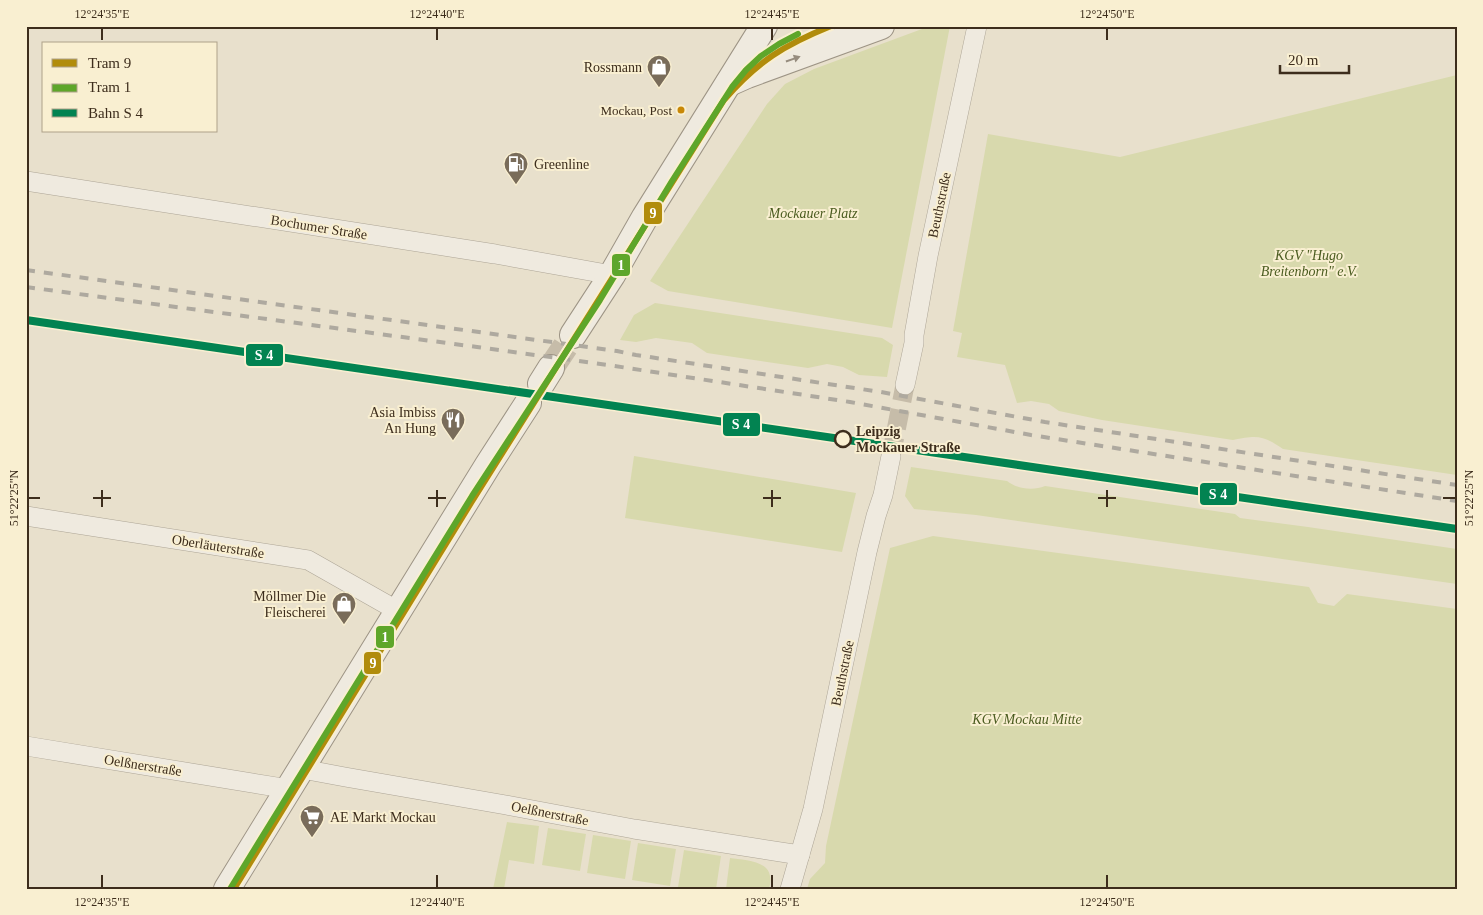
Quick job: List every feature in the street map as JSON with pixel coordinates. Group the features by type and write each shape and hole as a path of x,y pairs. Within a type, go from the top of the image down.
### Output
{"main road":[{"path":"573,335 612,275 664,186 738,79 764,26"},
{"path":"738,79 880,26"},
{"path":"227,889 488,465 540,385"}],"street":[{"name":"Beuthstraße","path":"906,385 928,256 977,26"},
{"name":"Bochumer Straße","path":"26,180 495,254 612,275"},
{"name":"Beuthstraße","path":"790,889 813,810 867,552 883,495 891,456"},
{"name":"Oberläuterstraße","path":"26,516 308,560 398,611"},
{"name":"Oelßnerstraße","path":"26,746 296,779 345,778 634,829 800,855"}],"green space":[{"name":"Mockauer Platz","path":"930,26 950,26 892,328 668,291 650,281 767,104 785,84 814,69"},
{"name":"KGV \"Hugo Breitenborn\" e.V.","path":"1457,75 1457,475 1283,449 1260,437 1233,440 1102,420 1059,411 1049,404 1031,401 1017,403 1005,365 957,357 962,333 953,331 988,134 1120,157"},
{"path":"655,303 882,338 893,345 887,377 859,375 843,367 827,364 808,368 707,353 692,343 656,338 636,342 620,340 634,315"},
{"path":"634,456 856,493 842,552 625,518"},
{"path":"911,467 1007,481 1015,486 1025,488 1045,486 1235,514 1240,518 1457,549 1457,584 976,515 914,509 905,496"},
{"name":"KGV Mockau Mitte","path":"933,536 1309,587 1318,603 1334,606 1347,594 1457,609 1457,889 807,889 810,879 825,863 826,846 890,548"},
{"path":"507,822 539,826 534,864 509,860 504,889 493,889"},
{"path":"548,828 586,834 580,871 542,865"},
{"path":"593,835 631,841 625,879 587,873"},
{"path":"638,843 676,849 670,886 632,880"},
{"path":"684,850 721,856 716,889 685,889 678,887"},
{"path":"730,858 747,860 765,867 770,876 769,889 726,889"}],"tunnel":[{"path":"551,368 573,335"},
{"path":"891,456 905,385"}],"railway":[{"path":"26,270 617,351 881,392 1045,422 1457,485"},
{"path":"26,287 608,365 850,402 1031,435 1457,501"}],"tram line":[{"name":"9","path":"234,889 471,503 724,100 760,64 785,47 831,26"},
{"name":"1","path":"230,889 472,496 600,300 732,87 761,56 798,34"}],"transit line":[{"path":"26,320 1457,529"}],"place":[{"name":"Rossmann","path":"659,88"},
{"name":"Mockau, Post","path":"681,110"},
{"name":"Greenline","path":"516,185"},
{"name":"Leipzig Mockauer Straße","path":"843,439"},
{"name":"Asia Imbiss An Hung","path":"453,441"},
{"name":"Möllmer Die Fleischerei","path":"344,625"},
{"name":"AE Markt Mockau","path":"312,838"}]}
